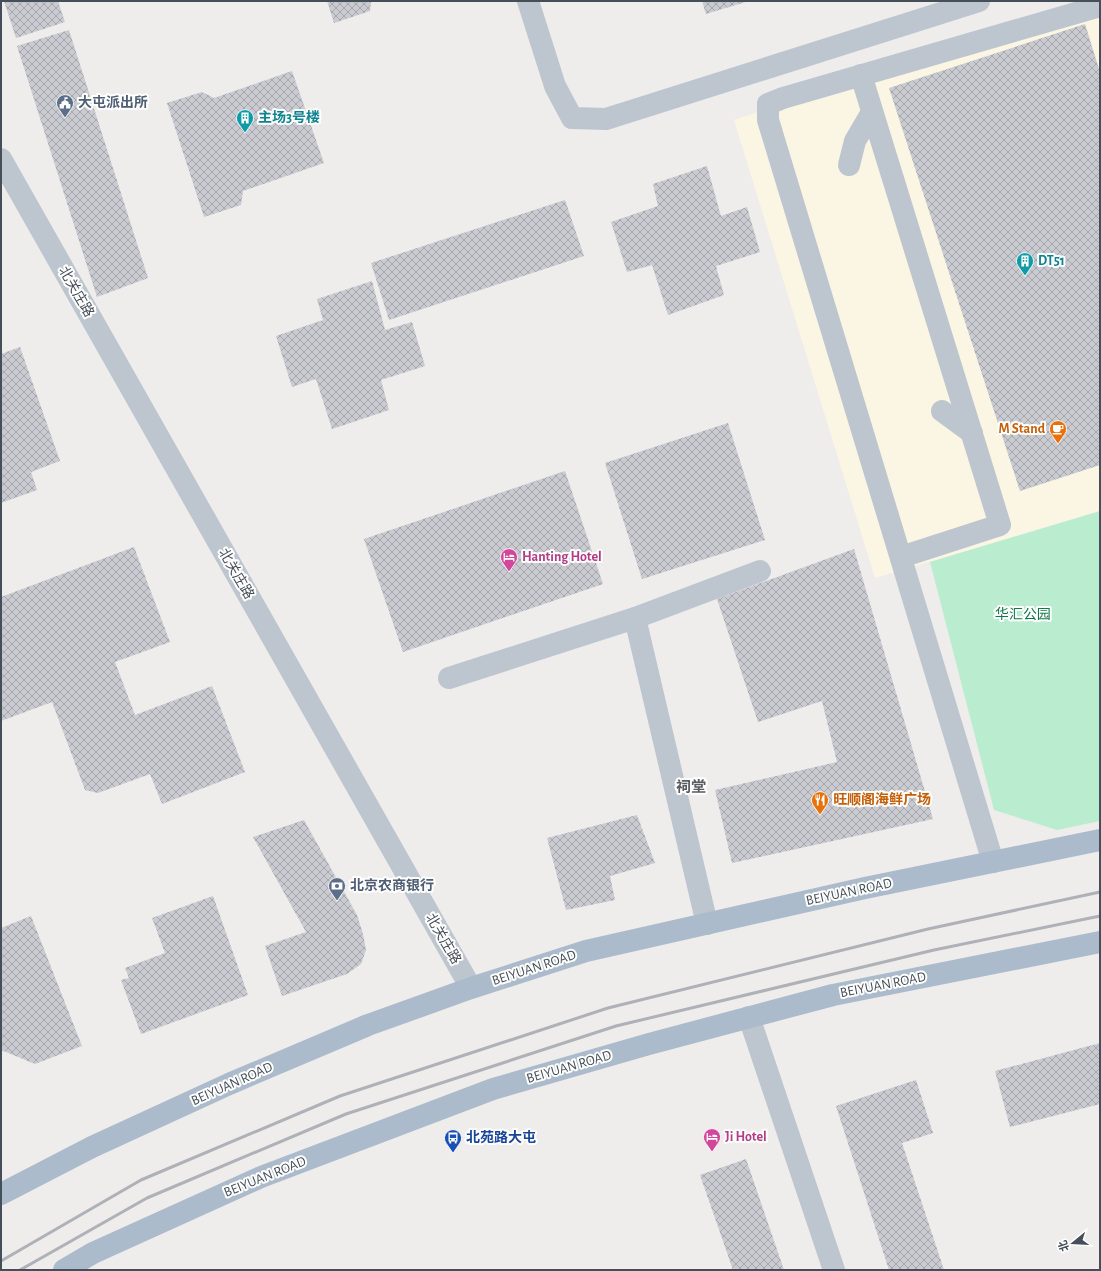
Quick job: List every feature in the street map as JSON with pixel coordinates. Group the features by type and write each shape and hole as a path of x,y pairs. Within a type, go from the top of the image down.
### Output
{"main road":[{"name":"BEIYUAN ROAD","path":"1,1194 92,1147 229,1084 368,1025 471,988 586,951 865,888 1100,840"},
{"name":"BEIYUAN ROAD","path":"64,1270 93,1253 261,1177 486,1092 642,1046 833,995 1100,942"}],"street":[{"path":"528,1 555,86 572,118 606,119 979,1"},
{"path":"993,862 768,120 768,104 782,98 1100,6"},
{"path":"861,75 1000,525 901,557"},
{"path":"849,165 855,141 872,112"},
{"name":"北关庄路","path":"1,159 471,988"},
{"path":"942,411 972,433"},
{"path":"449,678 635,618 760,571"},
{"path":"635,618 707,924"},
{"path":"749,1017 834,1270"}],"shaded area":[{"name":"DT51","path":"1100,1 1100,511 875,578 734,120"}],"green space":[{"name":"华汇公园","path":"1100,511 1100,821 1057,830 994,810 930,562"}],"building":[{"path":"4,1 58,1 65,22 16,38"},
{"path":"327,1 371,1 370,11 334,23"},
{"path":"702,1 749,1 706,14"},
{"name":"DT51","path":"1085,24 1100,72 1100,465 1020,491 889,88"},
{"path":"69,30 148,278 97,297 17,46"},
{"name":"主场3号楼","path":"292,71 324,163 243,191 241,205 204,217 167,103 202,92 214,98"},
{"path":"707,166 721,216 747,207 760,252 716,266 724,295 668,315 652,265 627,272 611,222 658,206 653,184"},
{"path":"565,200 584,256 389,320 371,263"},
{"path":"372,281 385,330 412,322 425,366 381,380 389,410 332,429 316,379 292,387 276,336 323,320 317,299"},
{"path":"20,347 60,461 31,472 37,490 1,503 1,354"},
{"path":"728,423 765,540 642,579 605,463"},
{"path":"565,471 603,584 403,652 364,539"},
{"path":"134,547 170,642 115,662 135,715 212,686 245,772 162,804 150,774 98,793 85,790 52,702 1,721 1,597"},
{"path":"854,549 933,819 732,863 715,790 837,762 822,701 758,722 717,599"},
{"path":"637,815 655,863 610,876 615,900 566,910 547,838"},
{"path":"304,820 357,915 366,950 361,964 347,974 282,996 265,946 306,932 253,837"},
{"path":"213,896 248,995 141,1034 121,980 129,978 125,968 165,953 152,918"},
{"path":"31,916 82,1046 35,1064 1,1050 1,928"},
{"path":"1100,1043 1100,1104 1010,1127 995,1071"},
{"path":"916,1080 933,1133 902,1143 944,1270 889,1270 836,1106"},
{"path":"746,1159 784,1270 733,1270 700,1175"}],"railway":[{"path":"1,1261 141,1180 340,1096 608,1008 928,929 1100,892"},
{"path":"20,1270 147,1198 346,1114 616,1026 934,950 1100,916"}],"place":[{"name":"大屯派出所","path":"65,118"},
{"name":"主场3号楼","path":"245,133"},
{"name":"DT51","path":"1025,276"},
{"name":"M Stand","path":"1058,444"},
{"name":"Hanting Hotel","path":"509,572"},
{"name":"旺顺阁海鲜广场","path":"820,815"},
{"name":"北京农商银行","path":"337,901"},
{"name":"Ji Hotel","path":"712,1152"},
{"name":"北苑路大屯","path":"453,1153"}],"district":[{"name":"祠堂","path":"691,787"}]}
